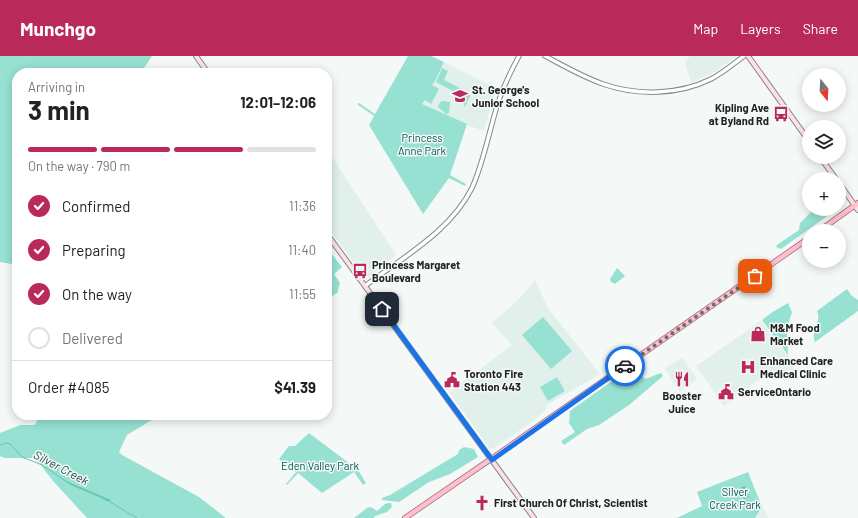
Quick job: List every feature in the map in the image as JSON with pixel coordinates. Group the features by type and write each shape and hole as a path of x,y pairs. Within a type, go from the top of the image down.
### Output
{"main road":[{"path":"196,56 204,68"},
{"path":"748,56 802,131"},
{"path":"830,224 857,206 846,192"},
{"path":"332,241 534,518"},
{"path":"405,518 492,460 802,243"}],"street":[{"path":"365,286 434,234 448,221 460,205 476,177 503,90 519,56"},
{"path":"545,56 579,74 603,84 628,90 650,92 679,90 702,83 717,76 744,56"}],"shaded area":[{"path":"690,56 737,56 715,72 691,83 685,62"},
{"name":"St. George's Junior School","path":"444,62 496,88 484,131 459,122 422,104"},
{"path":"332,157 396,255 366,279 332,233"},
{"path":"535,280 548,308 600,374 547,405 545,411 532,422 494,448 490,449 449,392 512,345 492,323 520,298"},
{"path":"761,321 791,360 794,369 763,376 724,406 696,366"},
{"path":"682,357 697,379 680,391 665,369"},
{"path":"66,481 111,500 109,502 67,483"},
{"path":"745,486 749,497 744,499 740,488"},
{"path":"762,507 769,518 755,518"}],"green space":[{"path":"0,56 152,56 144,68 12,68 12,264 0,262"},
{"name":"Princess Anne Park","path":"408,56 431,56 444,62 432,85 439,89 431,104 425,100 422,104 467,124 450,175 466,184 465,186 449,178 423,214 369,125 374,116 357,104 359,103 375,114"},
{"path":"442,68 448,71 444,80 471,94 465,107 462,96 436,82"},
{"path":"442,101 450,102 449,113 446,114 438,107"},
{"path":"807,216 827,216 816,224 802,224 802,234 781,249 776,247 799,230 800,223"},
{"path":"332,254 342,267 334,274 340,283 338,292 332,296"},
{"path":"617,268 625,276 615,284 611,282 610,279"},
{"path":"847,289 852,296 858,300 858,311 815,342 814,334 818,319 817,311"},
{"path":"788,303 792,312 787,328 788,355 762,320"},
{"path":"543,317 572,351 551,369 522,335"},
{"path":"637,370 645,379 661,373 663,376 629,405 599,425 587,429 564,445 561,441 575,432 569,423 570,411 626,371"},
{"path":"557,377 565,391 548,401 540,387"},
{"path":"37,420 152,420 127,435 119,452 199,497 226,518 87,518 54,482 35,458 5,458 0,456 0,433 20,425 35,425"},
{"name":"Eden Valley Park","path":"309,433 358,470 366,483 363,485 354,472 322,493 298,473 287,485 286,484 296,472 279,459 289,446 295,446"},
{"path":"464,447 474,449 478,457 450,474 429,482 399,502 382,500 382,498 390,495 458,454 459,450"},
{"name":"Silver Creek Park","path":"748,472 762,507 755,518 677,518 702,506 697,492"},
{"path":"391,503 392,507 387,512 375,516 374,518 354,518 367,508 371,507 377,511 385,504"}],"waterway":[{"name":"Silver Creek","path":"0,445 6,443 10,444 22,457 42,465 67,482"},
{"name":"Silver Creek","path":"110,502 137,518"}],"way so far":[{"path":"625,366 755,276"}],"place":[{"name":"St. George's Junior School","path":"460,96"},
{"name":"Kipling Ave at Byland Rd","path":"781,114"},
{"name":"Princess Margaret Boulevard","path":"360,271"},
{"name":"M&M Food Market","path":"758,334"},
{"name":"Enhanced Care Medical Clinic","path":"748,367"},
{"name":"Booster Juice","path":"682,379"},
{"name":"Toronto Fire Station 443","path":"452,380"},
{"name":"ServiceOntario","path":"726,392"},
{"name":"First Church Of Christ, Scientist","path":"482,503"}],"route":[{"path":"382,309 492,460 625,366"}]}
